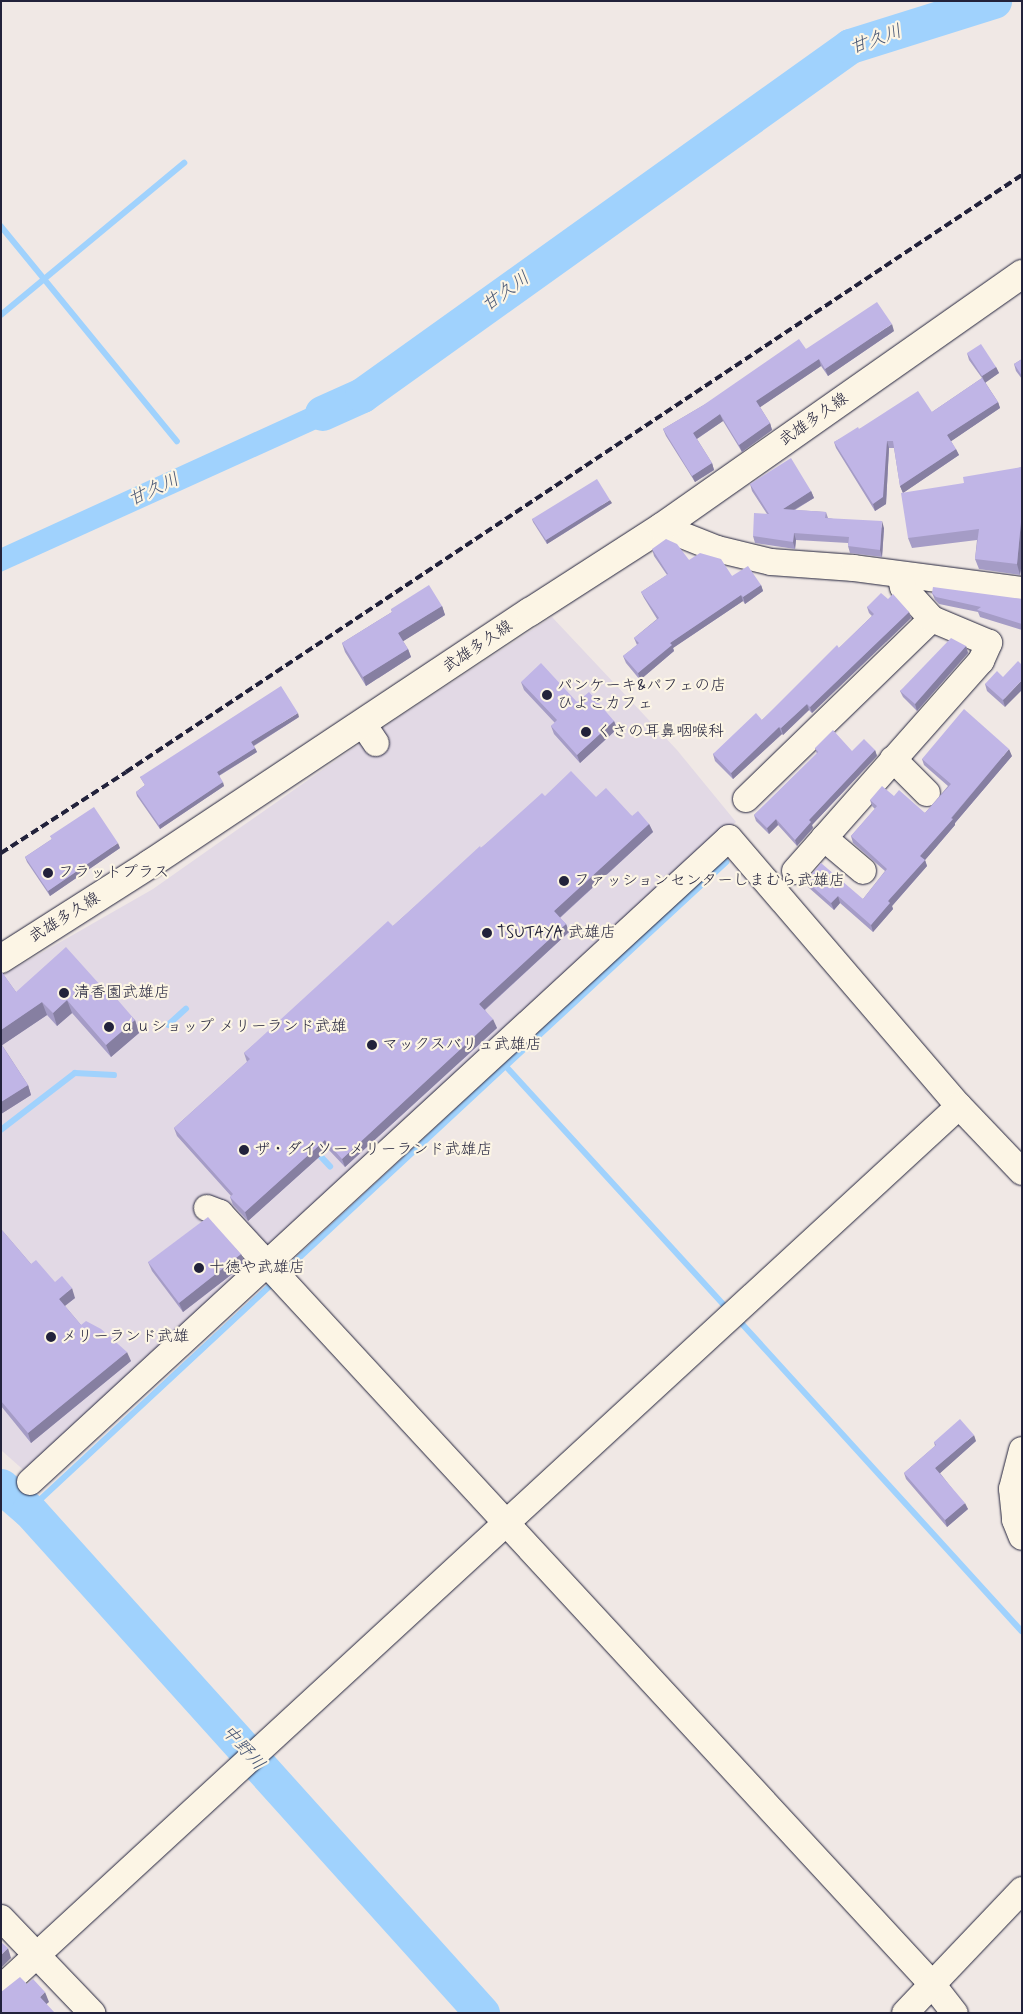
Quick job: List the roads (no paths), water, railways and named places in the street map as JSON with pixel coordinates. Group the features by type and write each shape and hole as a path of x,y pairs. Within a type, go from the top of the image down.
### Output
{"main road":[{"name":"武雄多久線","path":"1,958 150,864 370,733 530,612 662,527 1022,274"},
{"name":"武雄多久線","path":"949,325 1022,286"}],"street":[{"path":"662,527 718,549 771,562 854,568 1022,590"},
{"path":"795,871 981,660 989,643 932,619 903,587 900,575"},
{"path":"746,799 932,619"},
{"path":"894,760 927,793"},
{"path":"30,1482 729,838 958,1106 1022,1172"},
{"path":"824,838 863,871"},
{"path":"1,1988 958,1106"},
{"path":"207,1208 220,1213 286,1284 932,1984 955,2013"},
{"path":"1022,1450 1012,1490 1015,1520 1022,1538"},
{"path":"905,2013 1022,1890"},
{"path":"1,1918 92,2013"}],"water":[{"path":"358,385 372,404 1,572 1,548"}],"waterway":[{"name":"甘久川","path":"322,413 362,395 850,46 994,1"},
{"path":"1,315 184,163"},
{"path":"1,226 177,441"},
{"path":"506,1066 726,862"},
{"path":"168,1025 186,1009"},
{"path":"284,1272 506,1066 729,1310"},
{"path":"1,1130 75,1073 114,1075"},
{"path":"316,1151 330,1166"},
{"path":"29,1510 274,1282"},
{"path":"737,1318 1022,1631"},
{"name":"中野川","path":"1,1486 29,1510 482,2013"}],"railway":[{"path":"1,853 126,772 1022,175"}],"place":[{"name":"パンケーキ&パフェの店 ひよこカフェ","path":"547,695"},
{"name":"くさの耳鼻咽喉科","path":"586,732"},
{"name":"フラットプラス","path":"48,873"},
{"name":"ファッションセンターしまむら武雄店","path":"564,881"},
{"name":"TSUTAYA 武雄店","path":"487,933"},
{"name":"清香園武雄店","path":"64,993"},
{"name":"ａｕショップ メリーランド武雄","path":"109,1027"},
{"name":"マックスバリュ武雄店","path":"372,1045"},
{"name":"ザ・ダイソーメリーランド武雄店","path":"244,1150"},
{"name":"十徳や武雄店","path":"199,1268"},
{"name":"メリーランド武雄","path":"51,1337"}]}
